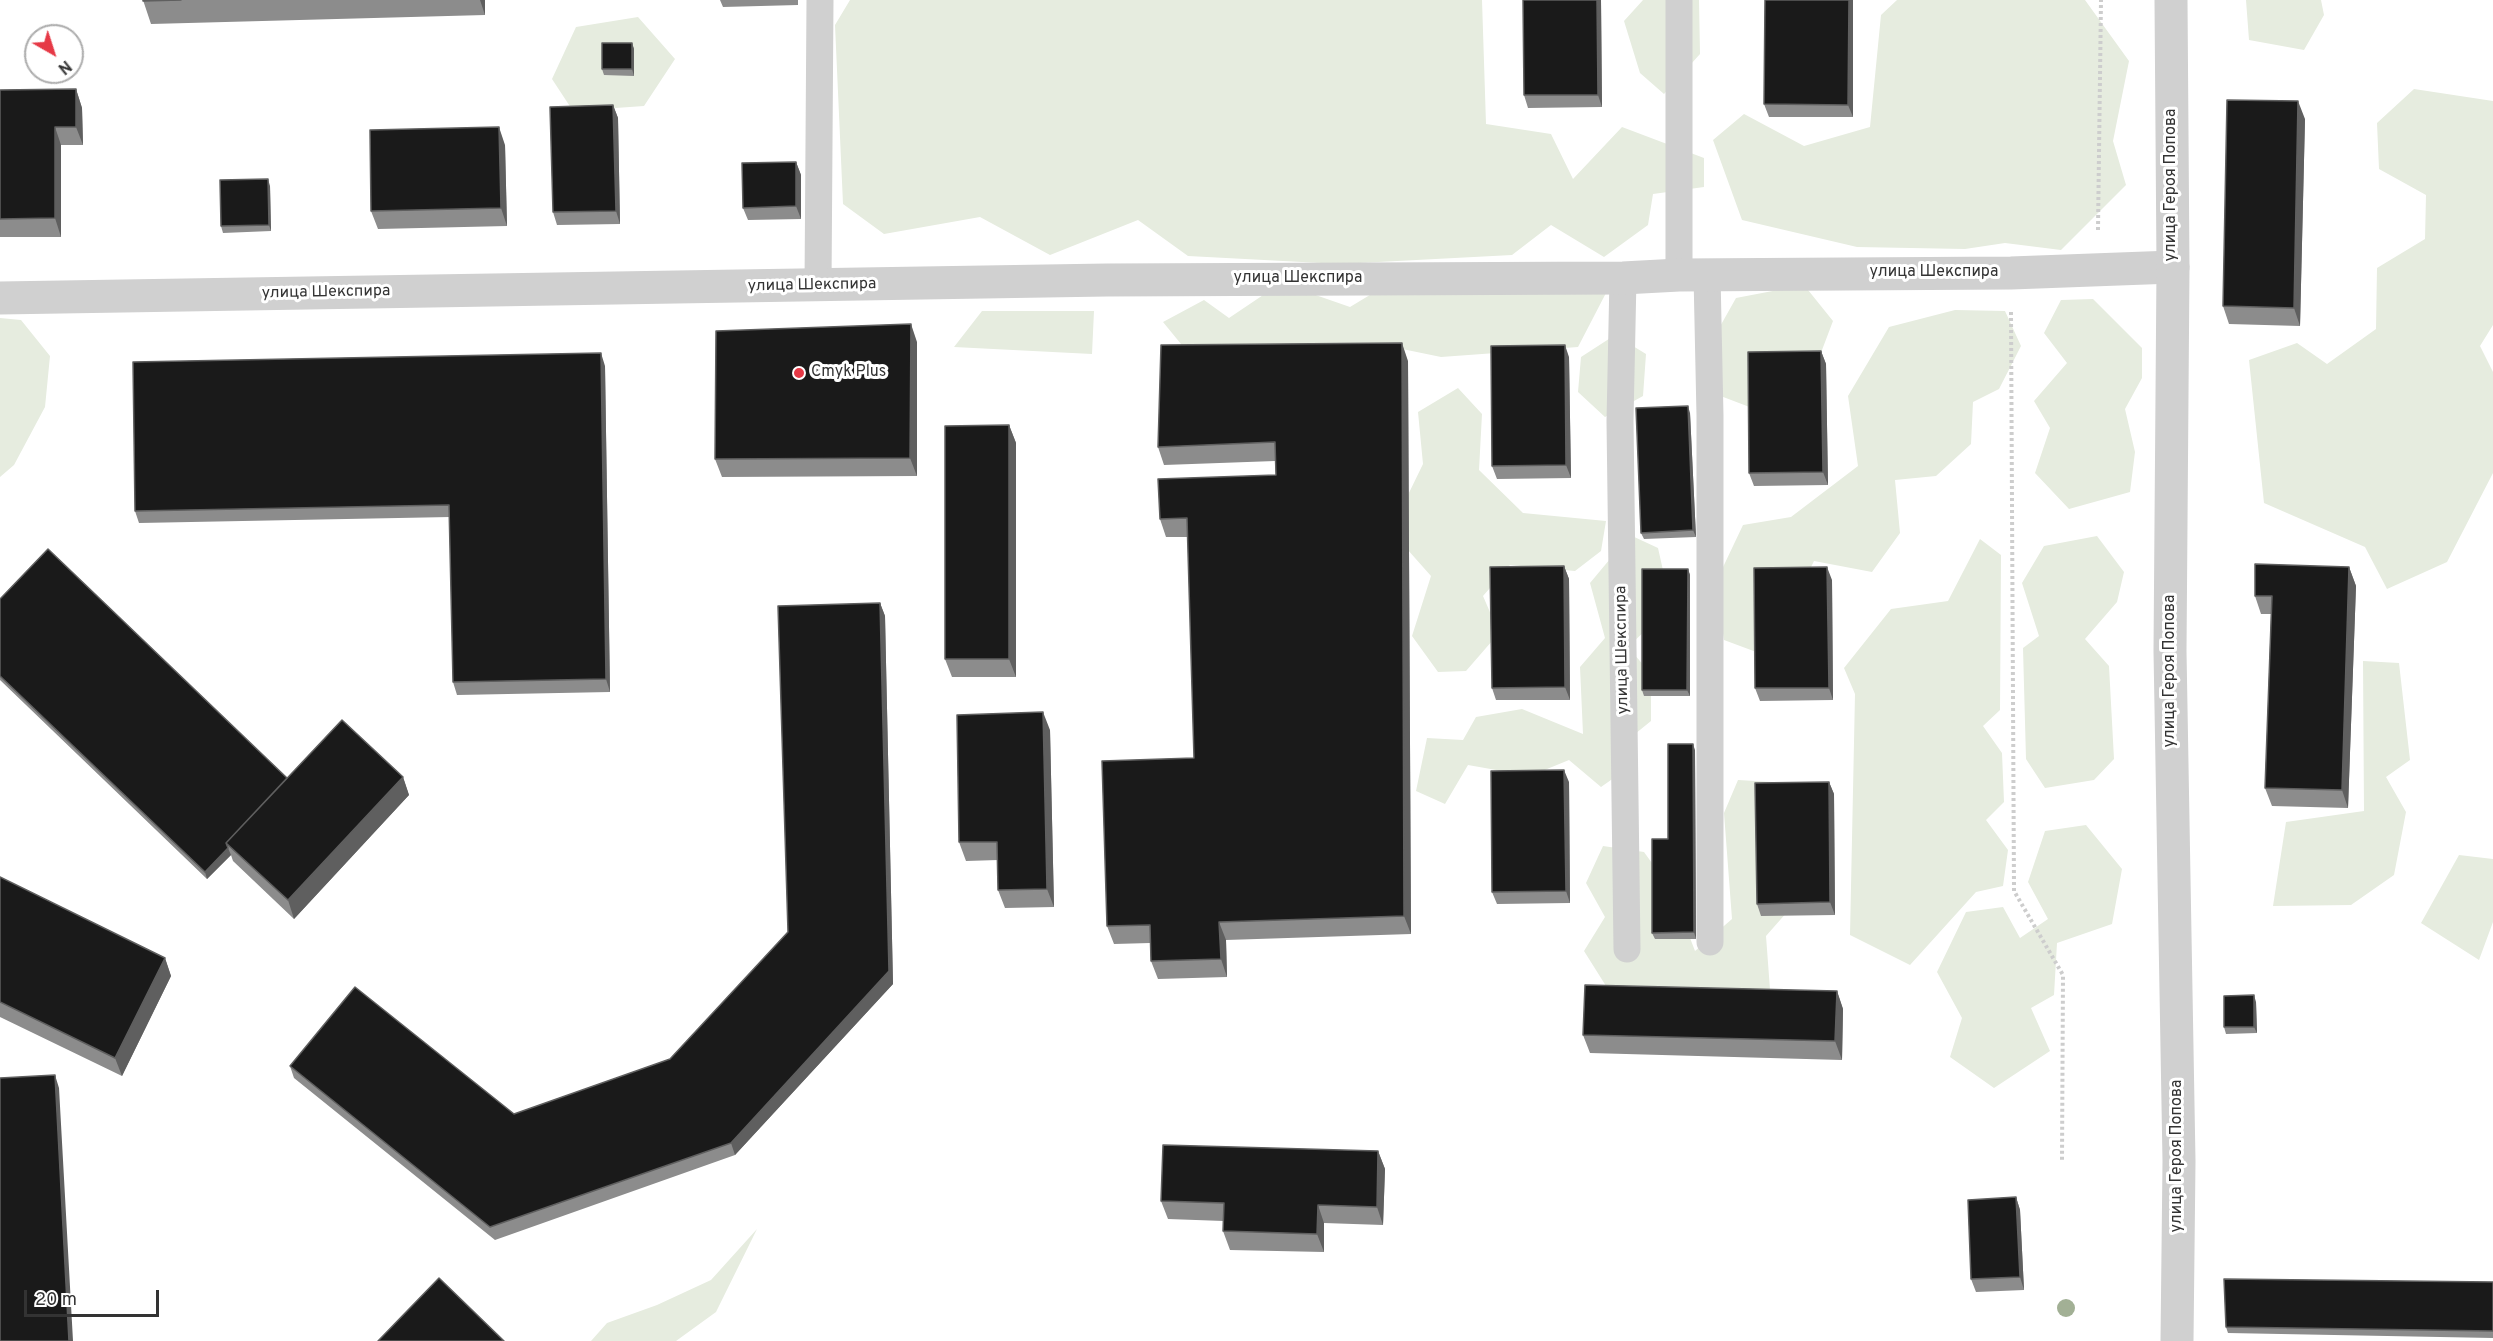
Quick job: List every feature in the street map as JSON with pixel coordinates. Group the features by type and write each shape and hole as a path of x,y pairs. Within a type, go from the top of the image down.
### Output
{"street":[{"name":"улица Героя Попова","path":"2171,0 2173,267 2170,651 2179,1161 2177,1341"},
{"name":"улица Шекспира","path":"0,298 1119,280 1623,278 1693,275 2011,273 2173,267"}],"lane":[{"path":"818,286 820,0"},
{"path":"1679,0 1693,275 1710,440 1710,942"},
{"name":"улица Шекспира","path":"1623,278 1620,421 1627,950"}],"path":[{"path":"2098,270 2101,0"},
{"path":"2011,273 2014,891 2063,975 2062,1161"}],"shaded area":[{"path":"850,0 1482,0 1486,124 1551,134 1573,179 1622,127 1704,158 1704,187 1653,194 1648,225 1604,257 1551,225 1512,255 1340,264 1188,256 1138,220 1050,255 980,217 884,234 843,204 835,25"},
{"path":"1643,0 1699,0 1700,54 1664,94 1640,73 1624,21"},
{"path":"1897,0 2085,0 2129,61 2113,141 2126,185 2061,250 2005,243 1965,249 1857,247 1742,220 1713,140 1744,114 1804,146 1870,127 1881,15"},
{"path":"2246,0 2321,0 2324,15 2304,50 2249,40"},
{"path":"638,17 675,59 644,106 573,111 552,79 576,27"},
{"path":"2414,89 2493,101 2493,325 2480,346 2493,372 2493,473 2447,562 2387,589 2365,547 2264,503 2249,360 2297,343 2327,364 2376,329 2377,268 2425,239 2426,195 2379,169 2377,123"},
{"path":"1281,283 1350,307 1388,284 1606,293 1578,347 1441,357 1378,344 1190,355 1163,322 1204,300 1229,318"},
{"path":"1804,285 1833,321 1808,387 1760,411 1718,395 1704,355 1736,298"},
{"path":"2093,299 2142,348 2142,378 2125,409 2135,452 2130,492 2069,509 2035,473 2050,428 2034,401 2067,363 2044,333 2061,300"},
{"path":"1955,310 2005,311 2021,346 1999,389 1973,402 1971,444 1936,476 1895,480 1900,533 1872,572 1814,561 1767,656 1724,640 1715,584 1743,525 1791,517 1858,466 1848,396 1889,327"},
{"path":"982,311 1094,311 1092,354 954,347"},
{"path":"0,318 21,320 50,356 45,407 14,465 0,477"},
{"path":"1615,335 1646,354 1643,396 1605,417 1578,392 1581,357"},
{"path":"1458,388 1482,414 1479,470 1523,513 1606,521 1601,551 1575,571 1510,565 1483,596 1499,633 1466,671 1438,672 1412,636 1431,576 1407,549 1406,499 1423,464 1418,412"},
{"path":"1630,535 1658,548 1671,606 1628,647 1651,674 1651,721 1630,738 1638,761 1601,787 1569,760 1530,776 1468,765 1445,804 1416,791 1427,738 1463,740 1476,717 1522,709 1583,734 1580,667 1605,638 1590,583"},
{"path":"2097,536 2124,572 2117,602 2085,639 2109,666 2114,759 2094,780 2045,788 2026,759 2023,648 2039,636 2022,583 2044,546"},
{"path":"1980,539 2001,555 2000,710 1983,726 2002,753 2004,802 1986,820 2008,850 2003,886 1976,892 1910,965 1850,935 1855,694 1844,668 1891,609 1948,601"},
{"path":"2363,661 2399,663 2410,760 2386,777 2406,812 2394,875 2351,905 2273,906 2286,822 2364,811"},
{"path":"1738,780 1772,782 1807,840 1810,886 1766,936 1771,1003 1606,986 1584,951 1605,917 1586,883 1603,846 1644,852 1672,891 1695,951 1732,919 1724,813"},
{"path":"2086,825 2122,869 2112,924 2057,943 2054,995 2031,1008 2050,1051 1994,1088 1950,1057 1962,1018 1937,972 1966,912 2003,907 2020,938 2048,919 2028,882 2045,831"},
{"path":"2459,855 2493,859 2493,922 2479,960 2421,923"},
{"path":"757,1229 716,1312 676,1341 591,1341 607,1323 657,1305 711,1280"}],"building":[{"path":"1523,0 1597,0 1598,95 1524,95"},
{"path":"1765,0 1849,0 1848,105 1764,104"},
{"path":"602,43 632,43 632,69 602,69"},
{"path":"76,89 76,127 55,127 55,218 0,219 0,90"},
{"path":"2227,100 2298,101 2294,308 2223,306"},
{"path":"613,105 616,211 553,212 550,107"},
{"path":"499,127 501,208 371,211 370,130"},
{"path":"796,162 796,206 743,208 742,163"},
{"path":"268,179 269,225 221,226 220,180"},
{"path":"911,324 910,458 715,459 716,331"},
{"path":"1402,343 1404,916 1219,922 1221,959 1151,961 1150,925 1107,926 1102,761 1194,758 1187,518 1160,519 1158,479 1276,475 1275,442 1158,447 1161,345"},
{"path":"1565,345 1566,465 1492,466 1491,346"},
{"path":"1821,351 1823,472 1749,473 1748,352"},
{"path":"601,353 606,679 453,682 449,505 135,511 133,362"},
{"path":"1688,406 1693,530 1641,533 1636,408"},
{"path":"1009,425 1009,659 945,659 945,426"},
{"path":"48,549 287,778 226,843 228,848 205,872 0,676 0,599"},
{"path":"2255,564 2349,567 2342,790 2265,788 2272,596 2255,596"},
{"path":"1564,566 1565,687 1492,688 1490,567"},
{"path":"1827,567 1829,688 1755,688 1754,568"},
{"path":"1642,569 1688,569 1687,690 1642,690"},
{"path":"880,603 889,971 731,1143 490,1227 290,1066 355,987 514,1114 670,1059 788,932 778,606"},
{"path":"1043,712 1047,889 998,890 997,842 959,842 957,715"},
{"path":"342,720 403,777 288,900 226,843"},
{"path":"1668,744 1693,744 1694,932 1652,933 1652,839 1668,839"},
{"path":"1564,770 1566,891 1492,892 1491,771"},
{"path":"1829,782 1830,902 1757,904 1755,783"},
{"path":"0,877 165,958 115,1058 0,1002"},
{"path":"1585,985 1837,991 1835,1041 1583,1035"},
{"path":"2254,995 2254,1027 2224,1027 2224,996"},
{"path":"55,1075 69,1341 0,1341 0,1078"},
{"path":"1163,1145 1378,1151 1377,1207 1318,1205 1317,1234 1223,1231 1224,1203 1161,1201"},
{"path":"2016,1197 2020,1277 1971,1279 1968,1200"},
{"path":"439,1278 504,1341 378,1341"},
{"path":"2224,1279 2493,1282 2493,1331 2226,1327"}],"place":[{"name":"Cmyk Plus","path":"799,373"}]}
